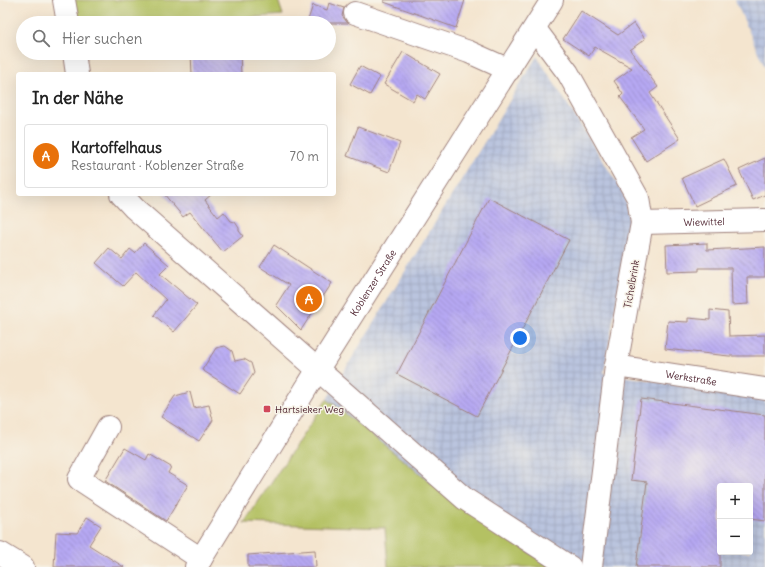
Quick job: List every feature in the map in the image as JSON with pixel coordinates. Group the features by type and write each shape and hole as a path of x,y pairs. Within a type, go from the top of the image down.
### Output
{"street":[{"path":"64,0 67,16"},
{"name":"Koblenzer Straße","path":"198,563 318,369 552,0"},
{"path":"355,13 470,52 509,70"},
{"name":"Tichelbrink","path":"535,29 568,73 638,198 642,222 616,366 591,567"},
{"path":"75,60 77,72"},
{"path":"123,196 134,208 465,499 570,567"},
{"name":"Wiewittel","path":"642,222 765,220"},
{"name":"Werkstraße","path":"616,366 765,389"},
{"path":"108,427 79,479 198,563"},
{"path":"0,553 23,567"}],"shaded area":[{"path":"735,0 765,0 765,68"},
{"path":"537,56 624,194 630,225 604,373 765,398 765,567 551,567 459,505 327,399"}],"green space":[{"path":"73,0 278,0 283,15 270,16 76,16"},
{"path":"327,399 459,505 551,567 388,567 385,528 244,523"}],"building":[{"path":"384,0 465,0 456,28 384,2"},
{"path":"329,3 344,8 342,16 348,23 336,23 336,16 309,16 313,5 327,10"},
{"path":"581,11 618,35 634,23 645,39 630,50 658,87 650,93 680,139 646,161 631,137 644,129 620,97 623,94 614,81 632,68 595,47 589,56 563,39"},
{"path":"403,52 440,74 425,99 417,94 413,101 384,84"},
{"path":"191,60 240,60 241,72 192,72"},
{"path":"360,66 380,77 370,95 350,84"},
{"path":"358,127 400,143 389,172 347,156"},
{"path":"765,158 765,195 753,200 739,170"},
{"path":"724,159 737,186 695,206 682,178"},
{"path":"166,196 210,196 205,200 218,217 224,212 231,221 235,222 243,236 223,252 190,212 183,217"},
{"path":"489,198 569,240 477,416 397,374"},
{"path":"144,243 169,265 160,274 197,305 174,332 154,315 166,300 136,272 123,286 96,263 109,248 122,259 130,249 135,253"},
{"path":"707,243 707,250 765,247 765,277 747,277 748,304 732,305 731,268 699,268 699,271 667,272 666,245"},
{"path":"274,245 332,283 301,330 276,305 289,285 260,267"},
{"path":"710,310 728,312 729,336 765,335 765,356 729,356 665,349 668,321 688,322 688,318 710,320"},
{"path":"225,346 232,351 235,361 244,359 251,363 254,373 240,394 202,370 216,348"},
{"path":"190,392 194,408 209,405 213,420 199,441 161,417 175,396"},
{"path":"641,399 765,415 765,521 753,519 753,483 717,483 717,555 720,555 720,567 636,567 647,482 631,480"},
{"path":"125,448 146,460 149,454 171,467 168,473 188,485 166,521 105,481"},
{"path":"87,517 101,526 89,545 124,567 54,567 56,532 77,533"},
{"path":"315,550 316,567 248,567 248,555"}],"place":[{"name":"Kartoffelhaus","path":"309,299"},
{"name":"Hartsieker Weg","path":"267,409"}]}
